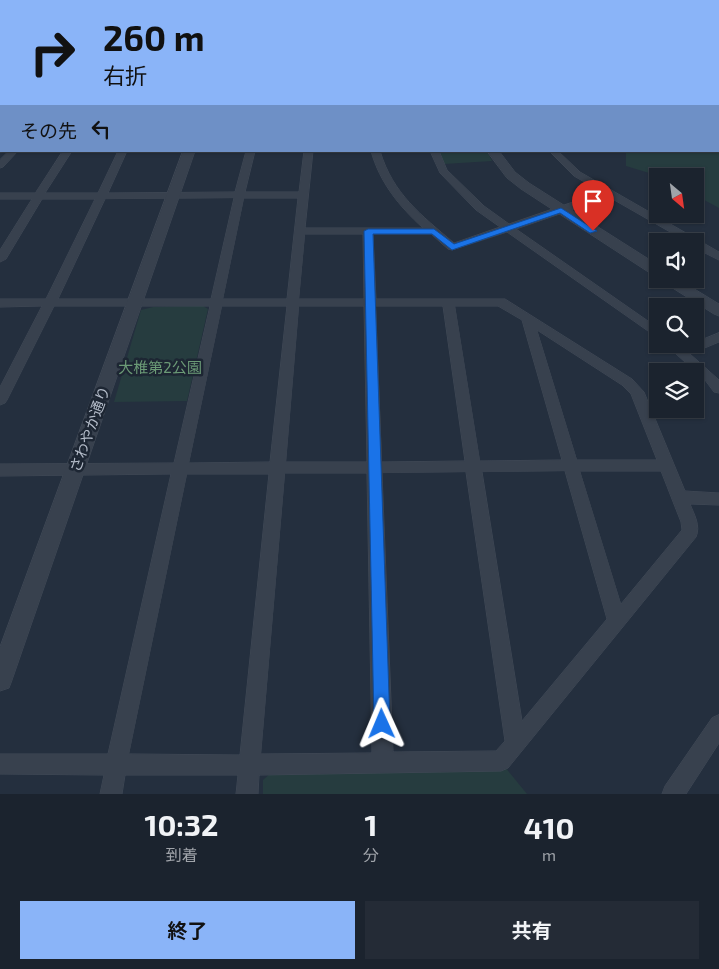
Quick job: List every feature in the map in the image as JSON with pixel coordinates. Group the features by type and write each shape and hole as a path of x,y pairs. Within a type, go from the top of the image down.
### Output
{"street":[{"path":"2,161 13,152"},
{"path":"0,259 67,152"},
{"path":"0,400 50,303 123,152"},
{"name":"さわやか通り","path":"0,680 188,152"},
{"path":"112,794 116,764 251,152"},
{"path":"247,794 303,195 309,152"},
{"path":"375,152 383,177 398,198 452,247 610,193"},
{"path":"434,152 443,172 480,208 649,328"},
{"path":"495,152 511,175 561,210 649,266"},
{"path":"554,152 577,174 679,233"},
{"path":"0,196 303,195"},
{"path":"300,231 434,232"},
{"path":"368,231 383,764"},
{"path":"704,248 719,257"},
{"path":"682,288 719,311"},
{"path":"448,302 516,745"},
{"path":"0,303 501,302 627,382 637,392 690,522 690,532 516,745 501,760 383,764 0,764"},
{"path":"528,318 617,620"},
{"path":"704,344 719,338"},
{"path":"684,353 719,389"},
{"path":"0,470 666,465"},
{"path":"679,497 719,499"},
{"path":"672,794 719,725"}],"green space":[{"path":"438,152 488,152 492,161 444,164"},
{"path":"626,152 719,152 719,208 704,200 704,168 649,168 649,173 626,166"},
{"name":"大椎第2公園","path":"203,306 208,309 187,401 114,402 141,310 153,307"},
{"path":"504,766 527,794 263,794 263,780 272,772"}],"route":[{"path":"382,724 368,231 434,232 452,247 561,210 593,231"}]}
